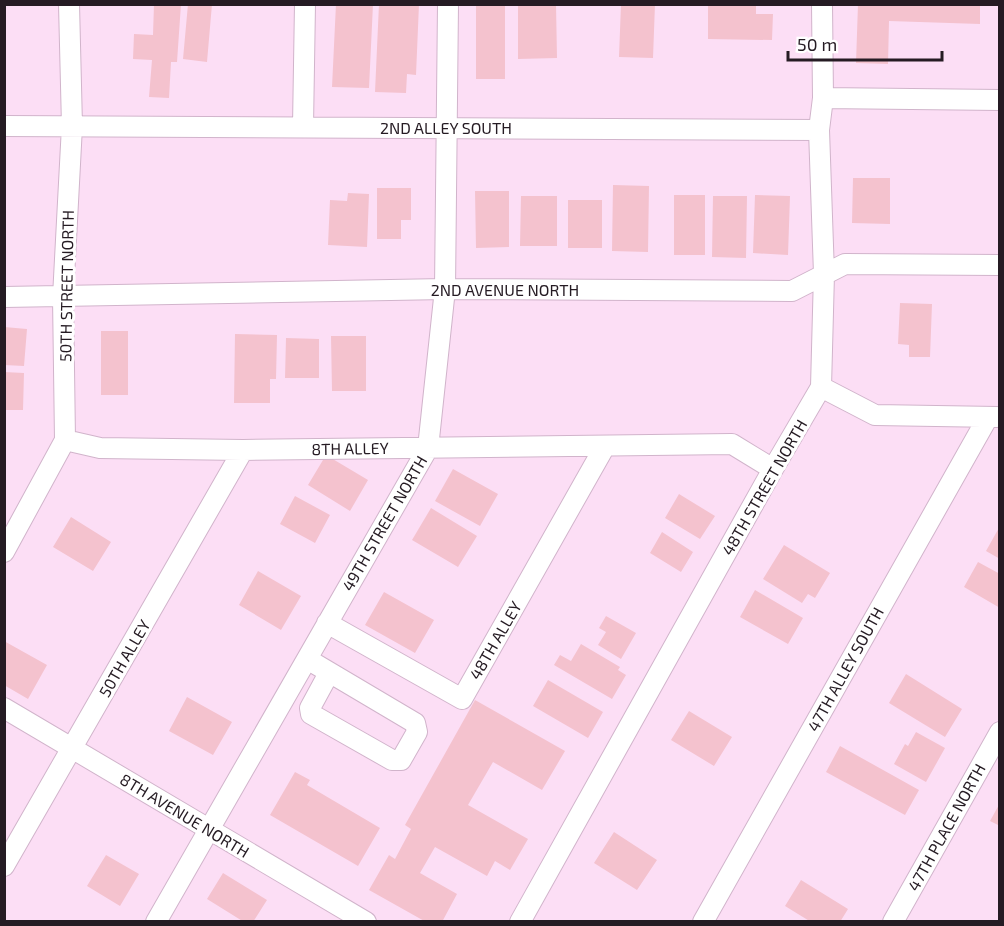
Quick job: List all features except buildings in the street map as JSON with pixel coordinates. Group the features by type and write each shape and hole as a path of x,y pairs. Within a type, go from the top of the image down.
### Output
{"street":[{"name":"50TH STREET NORTH","path":"4,552 65,440 63,297 72,126 69,4"},
{"path":"303,126 305,4"},
{"name":"49TH STREET NORTH","path":"156,921 428,447 445,289 448,4"},
{"name":"48TH STREET NORTH","path":"520,921 821,387 824,274 819,130 823,98 822,4"},
{"path":"823,98 999,100"},
{"name":"2ND ALLEY SOUTH","path":"4,126 819,130"},
{"name":"2ND AVENUE NORTH","path":"4,297 445,289 792,291 844,264 999,265"},
{"path":"821,387 875,415 994,417"},
{"name":"47TH ALLEY SOUTH","path":"703,921 994,417"},
{"name":"8TH ALLEY","path":"65,440 100,448 243,450 732,444 773,469"},
{"name":"48TH ALLEY","path":"327,623 462,699 605,446"},
{"name":"50TH ALLEY","path":"4,866 243,450"},
{"path":"307,659 415,723 417,732 401,760 392,760 310,714 310,708 329,673"},
{"name":"8TH AVENUE NORTH","path":"4,708 210,829 338,914 366,921"},
{"name":"47TH PLACE NORTH","path":"893,921 999,732"}]}
